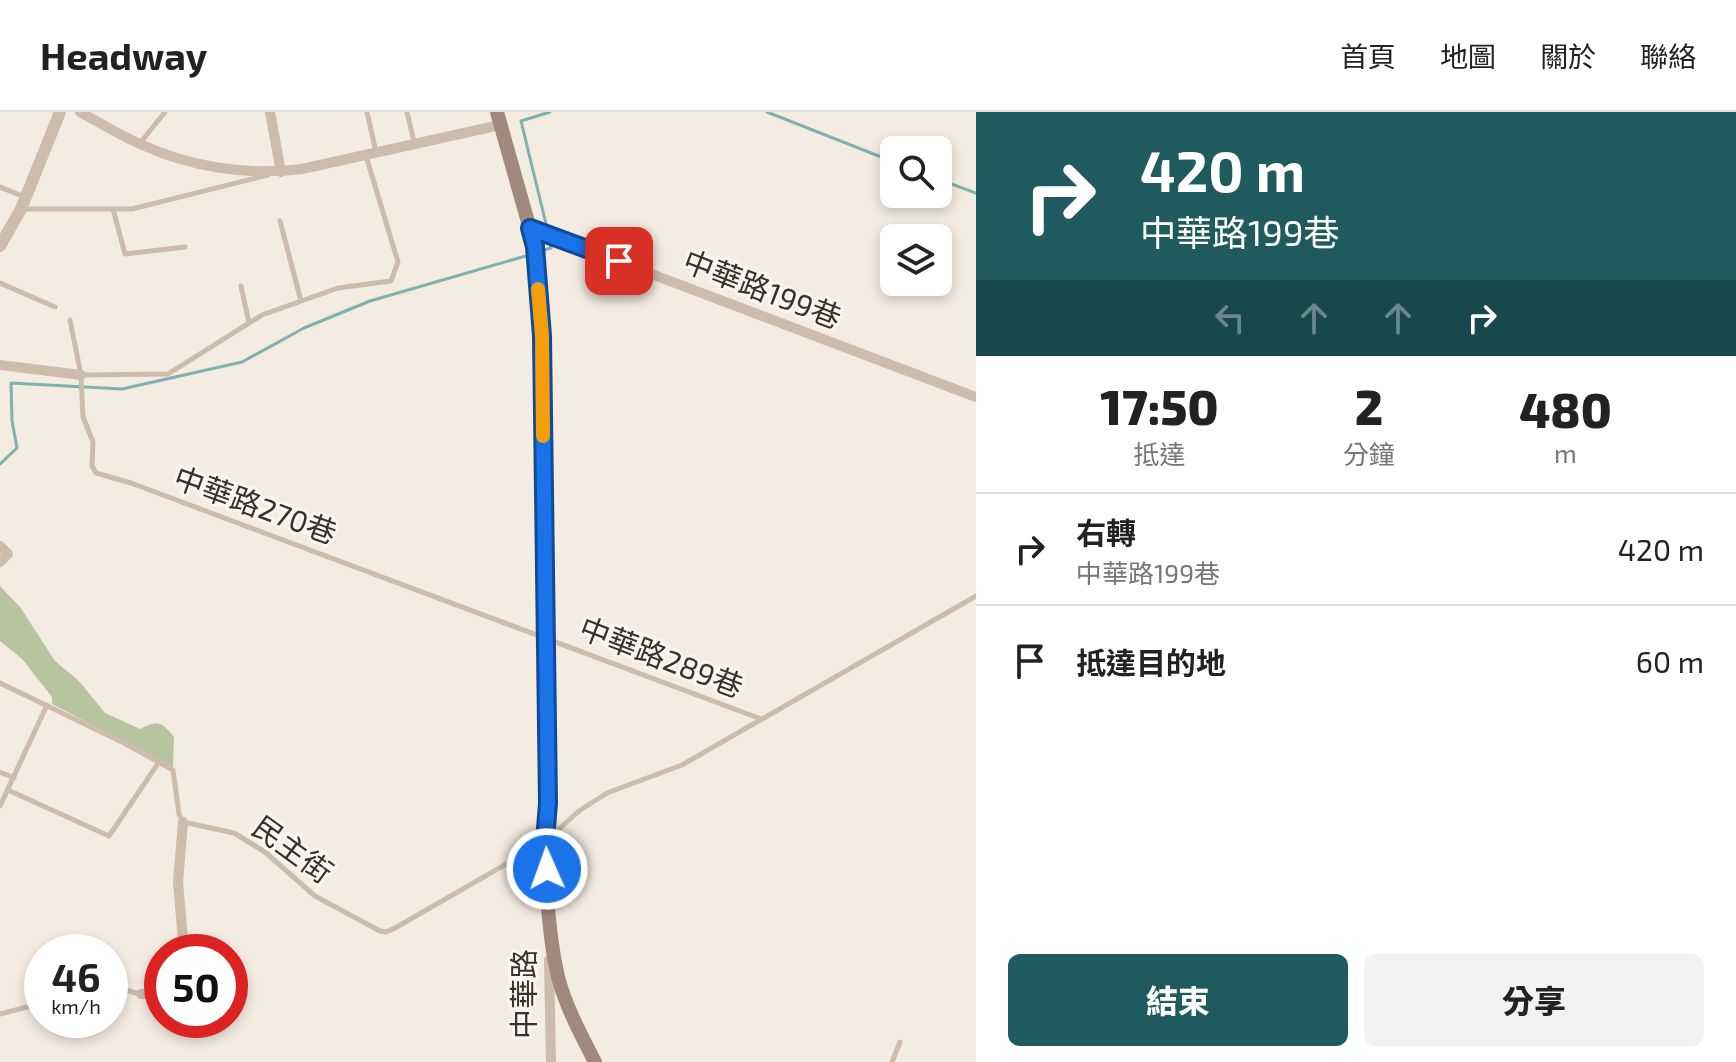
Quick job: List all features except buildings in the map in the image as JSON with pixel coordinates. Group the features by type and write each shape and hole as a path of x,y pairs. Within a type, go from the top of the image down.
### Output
{"main road":[{"name":"中華路","path":"498,119 535,247 542,336 548,803 545,841 551,925 559,978 577,1028 595,1062"}],"street":[{"path":"1,242 24,203 60,112"},
{"path":"80,112 140,144 177,159 224,169 281,172 415,144 498,119"},
{"path":"270,112 281,172"},
{"name":"中華路199巷","path":"530,228 976,397"},
{"path":"0,365 81,375"},
{"path":"0,546 8,554 0,562"},
{"path":"182,934 178,882 183,822"},
{"name":"中華路","path":"551,925 551,1062"}],"lane":[{"path":"140,144 165,112"},
{"path":"81,375 168,374 262,315 338,288 391,281 398,262 371,154 367,112"},
{"path":"407,112 415,144"},
{"path":"0,187 24,203 132,209 281,172"},
{"path":"113,209 125,254 185,247"},
{"path":"280,221 301,301"},
{"path":"0,283 55,307"},
{"path":"241,286 249,323"},
{"name":"中華路270巷","path":"70,320 81,375 83,417 92,436 92,466 96,473 131,483 545,638"},
{"path":"545,841 579,811 607,793 682,765 976,596"},
{"name":"中華路289巷","path":"545,638 761,719"},
{"path":"0,683 173,770 179,814 183,822"},
{"path":"0,806 47,705"},
{"path":"8,790 109,836 159,762"},
{"path":"0,772 14,778"},
{"name":"民主街","path":"183,822 234,833 265,852 315,896 386,932 545,841"},
{"path":"128,991 141,994"},
{"path":"0,1014 24,1008"},
{"path":"892,1062 900,1042"}],"green space":[{"path":"0,586 20,607 55,661 79,681 105,713 140,729 156,724 170,732 174,737 173,767 52,704 52,697 22,659 0,641"}],"waterway":[{"path":"548,232 521,121 550,112"},
{"path":"767,112 880,156"},
{"path":"952,184 976,193"},
{"path":"540,251 551,248 549,240"},
{"path":"0,464 17,448 12,421 11,383 122,389 242,362 304,328 370,301 529,255"}],"slow traffic":[{"path":"538,289 543,436"}],"route":[{"path":"547,869 542,336 535,247 530,228 619,261"}]}
